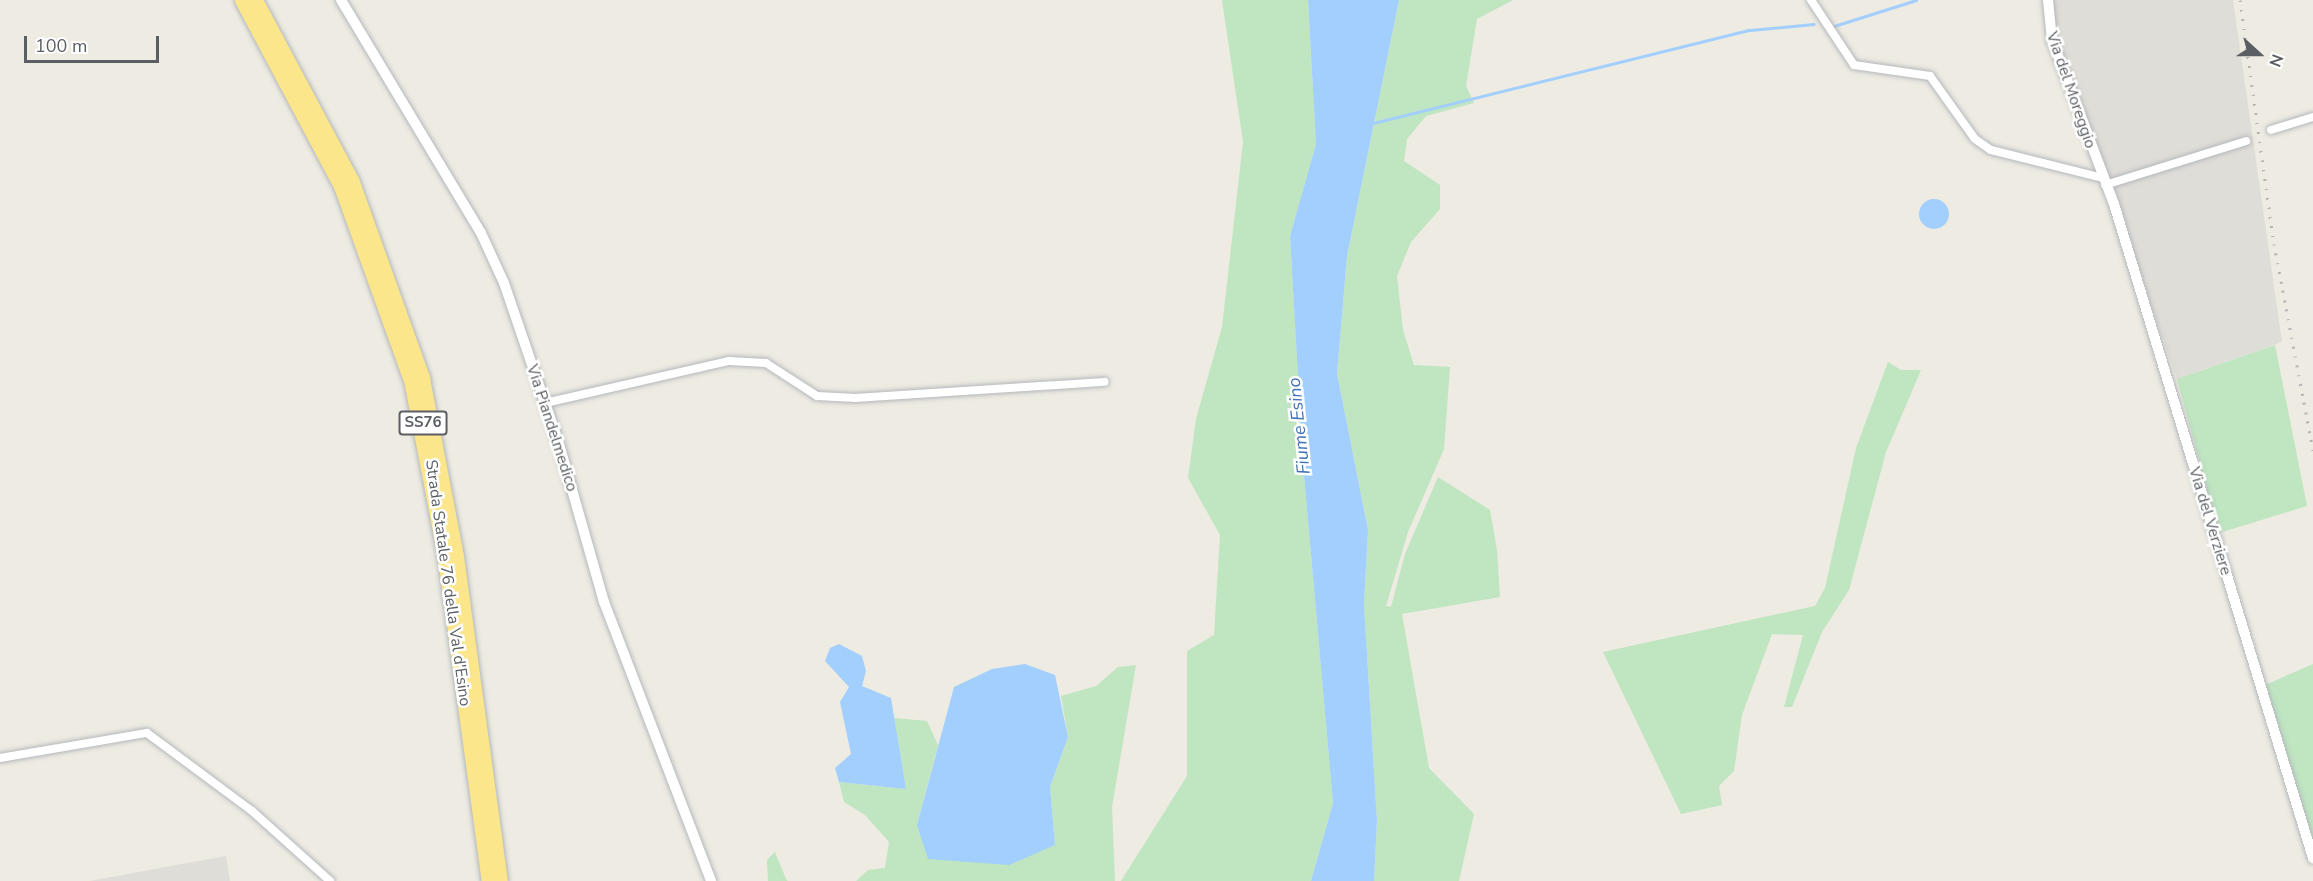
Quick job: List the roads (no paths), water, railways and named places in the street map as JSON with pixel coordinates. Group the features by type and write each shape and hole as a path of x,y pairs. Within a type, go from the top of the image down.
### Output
{"highway":[{"name":"Strada Statale 76 della Val d'Esino","path":"242,0 341,186 411,380 446,557 489,881"},
{"name":"Strada Statale 76 della Val d'Esino","path":"255,0 352,182 422,378 456,556 500,881"}],"main road":[{"name":"Via Piandelmedico","path":"341,0 481,233 545,403 604,602 711,881"},
{"name":"Via del Moreggio","path":"2048,0 2052,40 2104,181"},
{"name":"Via del Verziere","path":"2104,181 2313,858"}],"street":[{"name":"Via del Moreggio","path":"1811,0 1854,65 1930,76 1975,139 1991,150 2104,181"},
{"path":"2271,130 2313,117"},
{"path":"2104,181 2246,141"},
{"path":"545,403 729,362 766,363 817,396 836,398 1104,382"},
{"path":"0,758 147,733 252,811 330,881"}],"water":[{"path":"1308,0 1399,0 1347,256 1337,374 1368,530 1364,604 1377,821 1374,881 1311,881 1333,803 1303,464 1290,236 1316,144"},
{"path":"1934,199 1945,203 1949,214 1945,225 1934,229 1923,225 1919,214 1923,203"},
{"path":"839,644 862,656 866,671 862,686 891,698 906,789 839,782 835,768 851,754 840,702 849,687 825,661 830,648"},
{"path":"1025,664 1055,675 1068,737 1050,787 1055,845 1009,865 928,859 917,825 954,687 992,669"}],"waterway":[{"path":"1834,26 1916,0"},
{"path":"1369,124 1750,30 1814,24"}],"railway":[{"path":"2240,0 2274,244 2313,450"}],"water label":[{"name":"Fiume Esino","path":"1299,426"}]}
